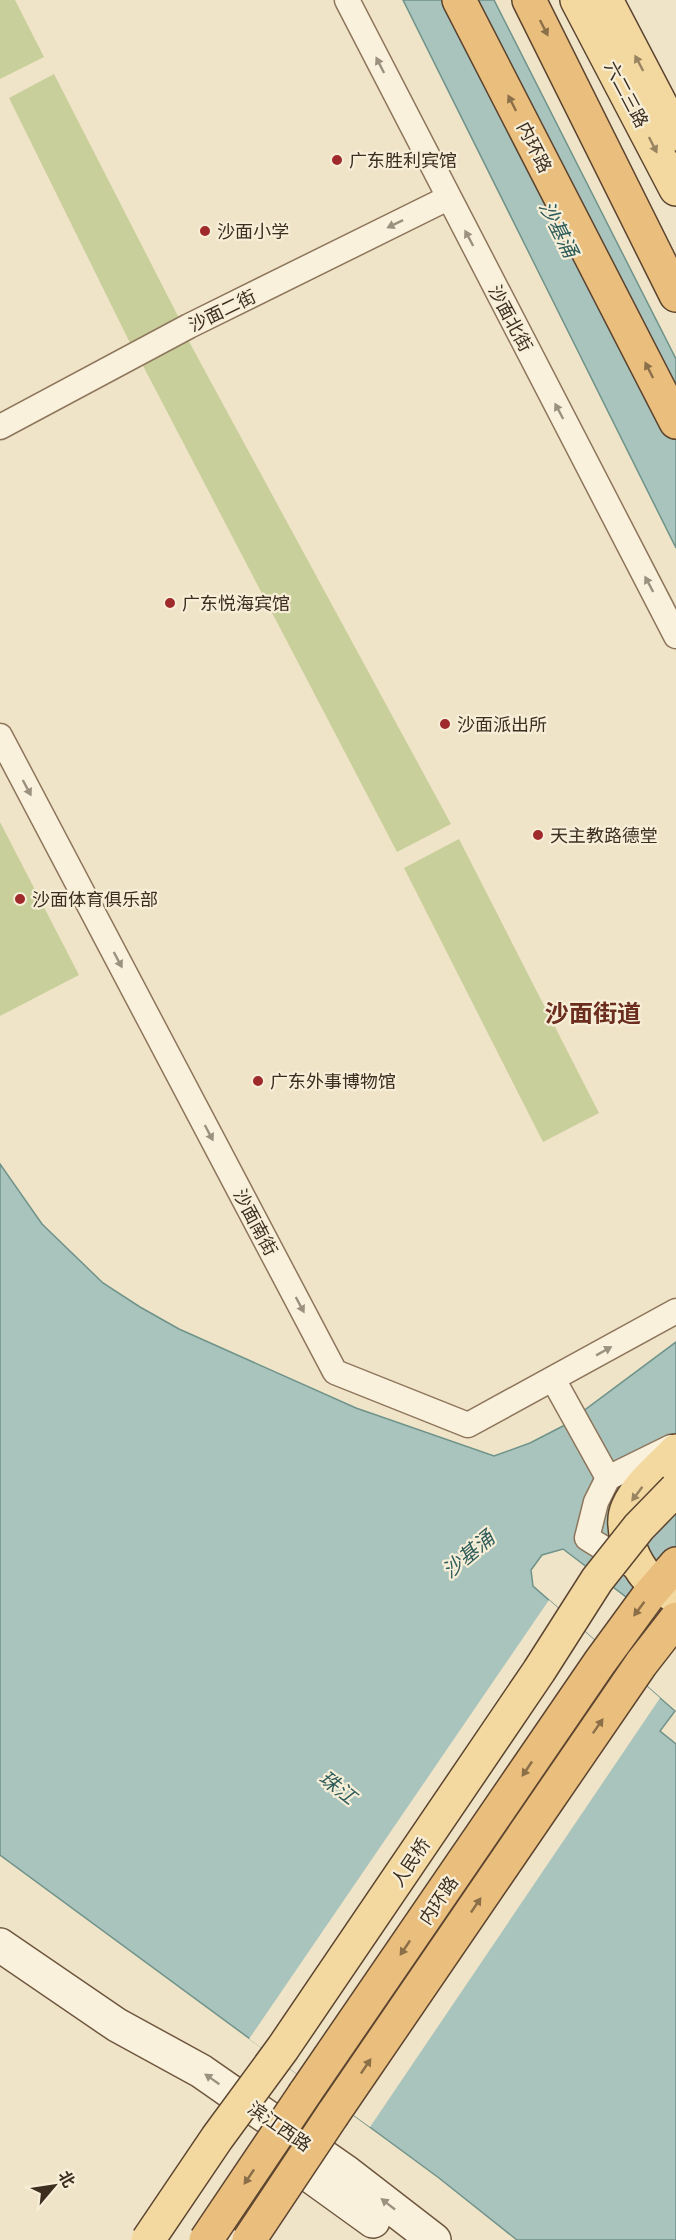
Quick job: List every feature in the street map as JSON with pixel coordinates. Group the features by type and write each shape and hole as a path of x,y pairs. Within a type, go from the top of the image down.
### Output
{"highway":[{"name":"内环路","path":"459,0 676,422"},
{"path":"529,0 676,295"},
{"path":"558,56 676,259"},
{"name":"内环路","path":"206,2240 594,1670 664,1580"},
{"name":"内环路","path":"249,2240 547,1800 641,1664 676,1619"}],"main road":[{"name":"六二三路","path":"577,0 676,189"},
{"name":"六二三路","path":"606,0 676,134"},
{"path":"664,1580 626,1533 624,1517 638,1491 676,1451"},
{"name":"人民桥","path":"148,2240 296,2029 527,1689 597,1580 639,1527 676,1489"},
{"name":"人民桥","path":"171,2240 536,1698 595,1603 627,1557 676,1504"},
{"name":"滨江西路","path":"0,1945 117,2025 201,2071 346,2172 434,2240"},
{"name":"滨江西路","path":"117,2025 191,2090 398,2240"}],"street":[{"name":"沙面北街","path":"347,0 676,636"},
{"name":"沙面二街","path":"2,426 189,326 448,198"},
{"name":"沙面南街","path":"0,736 335,1372 468,1425 556,1383 676,1311"},
{"path":"556,1383 608,1478"},
{"path":"664,1580 587,1538 596,1502 608,1478 664,1452 676,1443"}],"green space":[{"path":"0,0 15,0 44,57 0,79"},
{"path":"54,74 181,322 133,349 9,98"},
{"path":"186,336 451,824 397,852 140,360"},
{"name":"沙面体育俱乐部","path":"0,822 79,975 0,1016"},
{"path":"459,839 599,1113 543,1142 404,868"}],"water":[{"name":"沙基涌","path":"403,0 494,0 676,359 676,548"},
{"path":"0,1164 42,1224 103,1283 140,1307 179,1329 356,1408 494,1456 530,1443 563,1426 676,1342 676,1635 563,1549 542,1555 531,1570 533,1586 675,1711 660,1731 676,1744 676,2240 517,2240 439,2178 0,1855"}],"pier":[{"path":"549,1600 660,1698 370,2127 249,2039"}],"place":[{"name":"广东胜利宾馆","path":"337,160"},
{"name":"沙面小学","path":"205,231"},
{"name":"广东悦海宾馆","path":"170,603"},
{"name":"沙面派出所","path":"445,724"},
{"name":"天主教路德堂","path":"538,835"},
{"name":"沙面体育俱乐部","path":"20,899"},
{"name":"广东外事博物馆","path":"258,1081"}],"district":[{"name":"沙面街道","path":"593,1012"}],"water label":[{"name":"珠江","path":"338,1787"}]}
